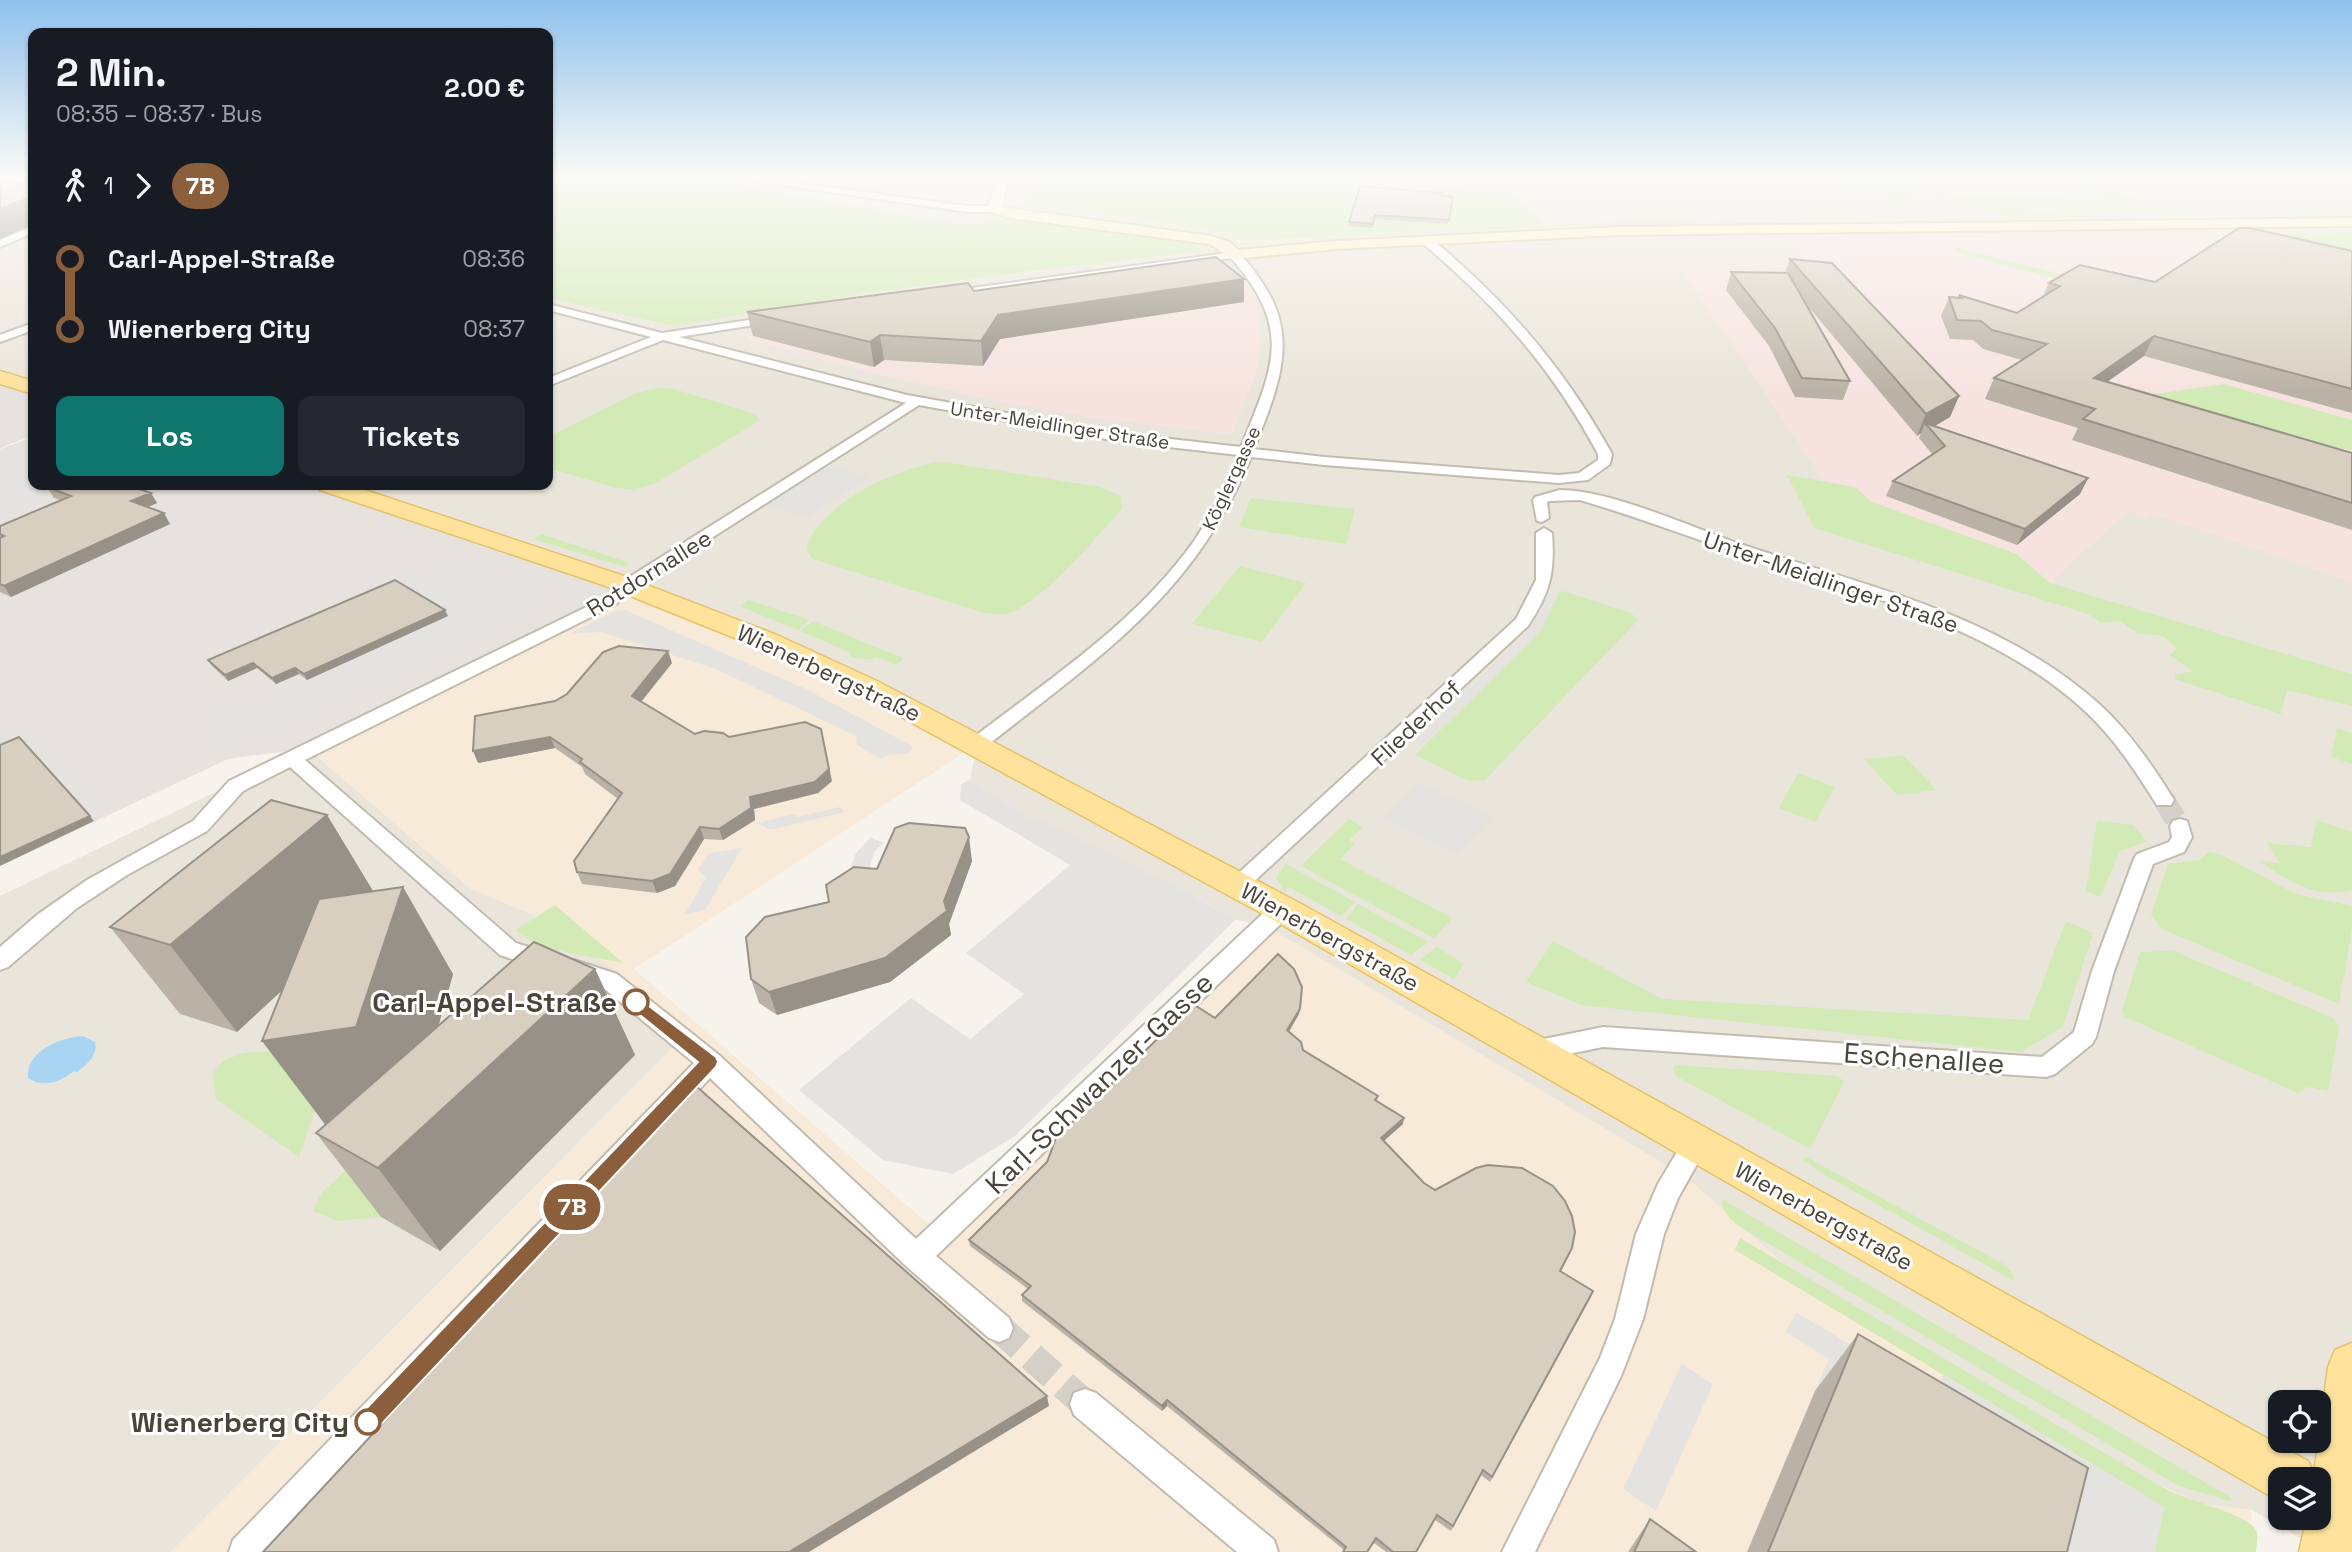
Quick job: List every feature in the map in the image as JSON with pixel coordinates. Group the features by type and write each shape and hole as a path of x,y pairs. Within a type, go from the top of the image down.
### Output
{"main road":[{"path":"0,377 28,386"},
{"name":"Wienerbergstraße","path":"351,490 626,586 816,663 977,744 1282,909 2269,1467"},
{"path":"2333,1516 2352,1367"}],"street":[{"path":"1226,247 1234,255"},
{"path":"939,295 1306,247"},
{"name":"Unter-Meidlinger Straße","path":"553,308 917,401 1106,436 1245,453 1406,468 1559,479 1583,477 1605,461 1605,454 1553,367 1504,309 1433,247"},
{"name":"Köglergasse","path":"977,744 1063,677 1146,606 1191,555 1227,497 1271,384 1278,347 1277,318 1270,299 1234,255"},
{"path":"553,380 663,336 783,318"},
{"path":"0,339 28,328"},
{"name":"Rotdornallee","path":"0,961 52,915 114,871 200,826 212,816 226,794 236,786 609,602 626,586 917,401"},
{"name":"Unter-Meidlinger Straße","path":"1543,526 1540,500 1563,494 1581,496 1939,616 2010,651 2082,699 2122,740 2164,800"},
{"name":"Fliederhof","path":"1237,886 1522,622 1533,605 1548,570 1543,526"},
{"path":"291,758 508,949 609,980 710,1062 910,1251 999,1328"},
{"name":"Eschenallee","path":"1533,1051 1603,1037 2046,1067 2084,1037 2104,971 2144,859 2178,836"},
{"name":"Karl-Schwanzer-Gasse","path":"910,1251 1282,909"},
{"path":"245,1552 710,1062"},
{"path":"1518,1552 1611,1366 1629,1319 1650,1234 1667,1192 1696,1143"},
{"path":"1085,1404 1262,1552"}],"shaded area":[{"path":"0,247 28,247 28,437 0,448"},
{"path":"1199,247 2352,247 2352,1552 2324,1552 2286,1530 2331,1530 2331,1467 2268,1467 2268,1519 2252,1510 2202,1504 2136,1475 1803,1281 1687,1178 1265,925 1235,920 1187,892 1037,819 1034,820 970,780 977,744 626,586 334,490 553,490 553,291 682,324 862,294 1199,252"},
{"path":"1796,247 2336,247 2352,251 2352,582 2151,513 2146,517 2128,511 2050,583 1837,499 1682,272 1814,269"},
{"path":"1229,265 1256,299 1261,339 1258,366 1252,383 1233,432 1227,434 1103,419 1006,403 866,372 747,339 755,330"},
{"path":"0,377 28,387 28,437 0,448"},
{"path":"28,439 28,490 54,490 0,512 0,449"},
{"path":"826,464 869,477 808,517 764,504"},
{"path":"54,490 334,490 626,586 307,748 228,759 0,866 0,512"},
{"path":"452,563 480,576 491,569 547,588 530,599 539,605 281,725 272,720 218,745 203,732 219,724 213,717 250,700 258,707 298,688 296,685 447,616 399,586"},
{"path":"626,586 977,744 634,969 941,1235 1265,925 1687,1178 1803,1281 2136,1475 2202,1504 2252,1510 2248,1552 171,1552 687,1033 562,926 471,889 307,748"},
{"path":"1559,593 1540,632 1517,656 1426,744 1414,742 1529,631 1548,594"},
{"path":"625,610 806,689 912,746 912,749 907,753 887,755 881,759 857,745 856,736 716,669 601,632 569,634 615,611"},
{"path":"307,748 471,889 562,926 688,1033 171,1552 0,1552 0,896"},
{"path":"970,780 1034,820 1037,818 1187,892 1235,920 1015,1136 953,1174 883,1160 799,1090 911,998 970,1039 1024,994 966,953 1070,865 960,800 961,784"},
{"path":"1419,782 1492,816 1458,854 1384,818"},
{"path":"840,807 845,812 770,830 758,823 793,814 798,817"},
{"path":"871,837 883,843 875,851 866,879 847,877 856,853"},
{"path":"742,848 705,910 684,915 706,878 698,870 709,853"},
{"path":"1796,1312 1935,1395 1943,1375 2164,1507 2155,1552 2018,1552 1815,1391 1829,1359 1786,1332"},
{"path":"1682,1364 1713,1384 1656,1511 1623,1489"}],"green space":[{"path":"553,247 1199,247 1200,252 862,294 674,326 553,299"},
{"path":"1958,248 2064,275 2059,279 1958,253 1954,250"},
{"path":"2224,384 2352,420 2352,450 2224,431 2127,398"},
{"path":"660,388 674,389 749,412 757,416 759,421 654,484 633,489 616,488 553,469 553,434 636,393"},
{"path":"945,462 1100,487 1121,496 1122,509 1051,585 1019,609 1005,614 984,613 813,559 806,550 813,533 826,517 844,502 907,470"},
{"path":"1787,475 1855,487 1872,502 2017,554 2050,583 2352,674 2352,706 2287,690 2281,714 2175,679 2175,675 2193,671 2169,655 2177,649 2163,636 2137,633 2120,621 2101,623 2088,614 1814,528"},
{"path":"1251,498 1355,509 1346,544 1239,527"},
{"path":"541,534 630,563 625,567 533,539"},
{"path":"1240,566 1306,583 1262,642 1192,624"},
{"path":"1563,591 1631,613 1638,620 1485,780 1469,781 1415,755 1540,632 1559,593"},
{"path":"748,600 810,620 798,630 739,606"},
{"path":"813,621 903,660 895,665 877,657 850,657 849,652 800,631"},
{"path":"2337,728 2352,733 2352,764 2331,757"},
{"path":"1903,755 1936,790 1897,795 1865,760"},
{"path":"1798,773 1835,787 1815,822 1779,808"},
{"path":"1349,819 1363,827 1349,840 1355,844 1340,859 1452,918 1434,938 1301,866"},
{"path":"2317,820 2352,832 2352,890 2327,892 2303,887 2260,861 2281,864 2267,843 2311,847"},
{"path":"2097,821 2133,825 2147,842 2120,851 2100,897 2086,891"},
{"path":"2209,852 2222,855 2296,894 2352,906 2352,928 2339,1004 2162,929 2151,915 2168,864 2200,860"},
{"path":"1286,864 1355,902 1341,916 1289,887 1284,891 1276,878"},
{"path":"1358,904 1428,942 1411,955 1346,919"},
{"path":"555,905 623,963 538,944 515,930"},
{"path":"2066,921 2093,933 2063,1027 2021,1052 1581,1005 1526,982 1553,941 1662,999 2028,1020"},
{"path":"1437,947 1464,964 1454,979 1420,960"},
{"path":"2140,952 2176,952 2333,1018 2339,1027 2328,1091 2308,1087 2298,1093 2125,1017 2122,1011"},
{"path":"336,1046 299,1157 216,1099 213,1073 223,1061 243,1053"},
{"path":"1675,1065 1838,1076 1844,1082 1810,1149 1676,1076 1673,1070"},
{"path":"516,1087 381,1217 337,1221 313,1211 322,1192 352,1165"},
{"path":"1806,1157 2000,1262 2012,1272 2014,1281 1827,1176 1803,1160"},
{"path":"1722,1199 2230,1497 2232,1502 2177,1485 1737,1225 1728,1217"},
{"path":"1740,1238 2167,1490 2251,1524 2257,1532 2256,1552 2155,1552 2164,1507 1735,1250"}],"water":[{"path":"83,1036 95,1042 95,1051 91,1059 77,1072 46,1083 28,1078 32,1060 39,1053 65,1039"}],"building":[{"path":"2209,247 2336,247 2352,251 2352,389 2154,336 2094,378 2352,453 2352,503 2083,419 2095,409 1994,378 2047,344 1992,330 1981,321 1957,320 1949,297 1962,298 1959,295 2017,313 2060,286 2049,283 2080,265 2155,282"},
{"path":"1216,257 1244,279 998,315 981,341 880,335 870,342 747,312 968,283 974,291"},
{"path":"1790,259 1832,263 1959,396 1926,414"},
{"path":"1731,272 1788,273 1850,381 1802,378 1775,328"},
{"path":"1925,423 2088,478 2025,529 1893,481 1945,446"},
{"path":"55,490 142,490 151,493 131,501 164,513 4,586 0,584 0,538 4,536 0,534 0,526 71,496"},
{"path":"395,580 445,610 304,674 295,668 272,678 253,663 225,675 208,660"},
{"path":"619,646 668,651 632,696 695,734 704,731 723,733 729,737 805,722 821,729 829,769 815,782 750,797 751,808 719,829 700,827 670,874 652,881 577,872 574,861 622,793 580,762 582,759 550,737 473,751 475,716 555,701 567,694 603,652"},
{"path":"19,737 90,816 0,857 0,745"},
{"path":"271,800 327,815 170,945 110,927"},
{"path":"909,823 965,828 969,837 944,901 947,911 885,958 769,992 751,979 746,937 765,917 829,902 826,885 854,867 877,869 895,828"},
{"path":"403,887 356,1027 262,1041 319,899"},
{"path":"534,942 595,969 378,1168 316,1133"},
{"path":"1278,954 1294,969 1302,987 1300,1009 1287,1030 1301,1042 1303,1050 1378,1096 1375,1100 1404,1118 1381,1138 1424,1183 1435,1190 1476,1168 1488,1165 1522,1168 1553,1186 1565,1201 1575,1232 1572,1248 1560,1271 1593,1291 1492,1477 1483,1470 1453,1526 1437,1515 1416,1552 1393,1552 1376,1538 1367,1552 1343,1552 1346,1547 1167,1400 1162,1406 1022,1295 1031,1286 969,1240 1047,1162 1056,1138 1193,1004 1215,1018"},
{"path":"696,1086 1047,1396 789,1552 263,1552"},
{"path":"1858,1334 2088,1468 2067,1552 1768,1552"},
{"path":"1650,1519 1696,1552 1634,1552"}],"tunnel":[{"path":"2164,800 2180,826"},
{"path":"999,1328 1085,1404"}],"bus line":[{"name":"7B","path":"368,1422 710,1062 636,1002"}],"place":[{"name":"Carl-Appel-Straße","path":"636,1002"},
{"name":"Wienerberg City","path":"368,1422"}]}
